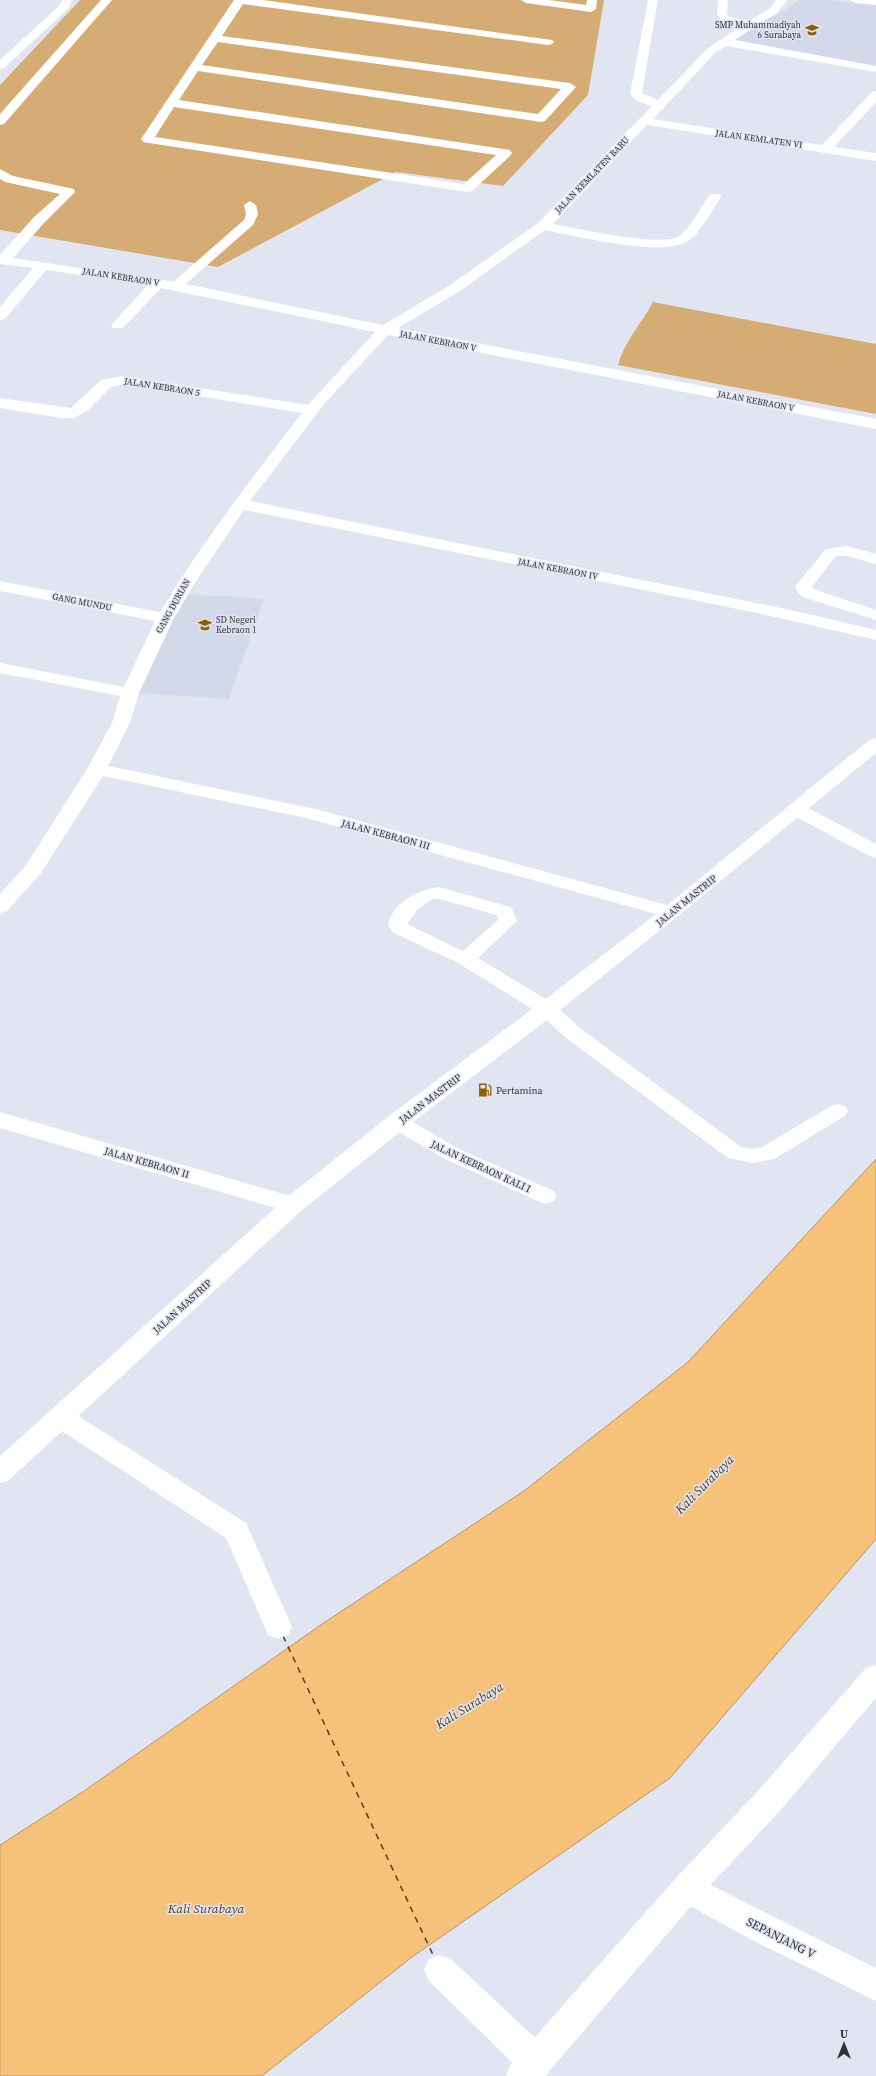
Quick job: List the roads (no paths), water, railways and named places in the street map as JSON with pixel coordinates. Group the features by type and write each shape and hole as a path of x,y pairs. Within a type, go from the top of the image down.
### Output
{"street":[{"path":"0,66 64,6 67,0"},
{"path":"0,121 107,0"},
{"path":"172,103 506,153 467,188 147,139 240,0 548,42"},
{"path":"526,0 591,9 592,0"},
{"path":"653,0 636,94 641,98 659,104"},
{"path":"723,0 722,14 727,20 751,25"},
{"name":"JALAN KEMLATEN BARU","path":"385,330 455,288 544,226 712,50 774,10 782,0"},
{"path":"855,0 876,2"},
{"path":"195,67 541,118 570,87 215,38"},
{"path":"725,42 876,69"},
{"path":"826,148 876,94"},
{"name":"JALAN KEMLATEN VI","path":"643,122 826,148 876,157"},
{"path":"0,173 8,179 69,192 39,220 1,260"},
{"path":"544,226 651,243 669,243 684,239 715,197"},
{"name":"JALAN KEBRAON V","path":"1,260 176,286 385,330 876,424"},
{"path":"0,316 42,266"},
{"path":"118,325 158,283"},
{"name":"GANG DURIAN","path":"0,907 34,868 76,805 97,769 121,723 130,693 165,618 189,578 240,504 312,410 385,330"},
{"name":"JALAN KEBRAON 5","path":"0,403 61,414 74,412 82,408 106,383 123,380 312,410"},
{"name":"JALAN KEBRAON IV","path":"240,504 434,545 734,603 825,622 876,635"},
{"name":"GANG MUNDU","path":"0,586 165,618"},
{"name":"JALAN MASTRIP","path":"0,1472 293,1206 397,1122 547,1009 671,912 876,744"},
{"name":"JALAN KEBRAON III","path":"97,769 309,813 671,912"},
{"path":"796,809 876,852"},
{"name":"JALAN KEBRAON II","path":"0,1120 293,1206"},
{"path":"60,1417 236,1530 278,1627"},
{"path":"440,1970 530,2069 687,1888 768,1802 876,1677"},
{"name":"SEPANJANG V","path":"687,1888 761,1928 876,1985"}],"lane":[{"path":"176,286 249,222 252,214 250,204"},
{"path":"876,559 847,551 831,552 803,586 804,590 809,594 876,615"},
{"path":"0,668 130,693"},
{"path":"465,959 508,921 504,911 439,893 430,893 421,896 398,920 397,925 399,928 465,959 547,1009 573,1033 735,1153 753,1156 768,1154 838,1110"},
{"name":"JALAN KEBRAON KALI I","path":"397,1122 452,1154 546,1196"}],"water":[{"name":"Kali Surabaya","path":"876,1159 876,1539 670,1778 412,1957 262,2076 0,2076 0,1845 84,1791 325,1622 524,1491 688,1362"}],"place":[{"name":"SMP Muhammadiyah 6 Surabaya","path":"812,30"},
{"name":"SD Negeri Kebraon 1","path":"205,625"},
{"name":"Pertamina","path":"485,1090"}]}
